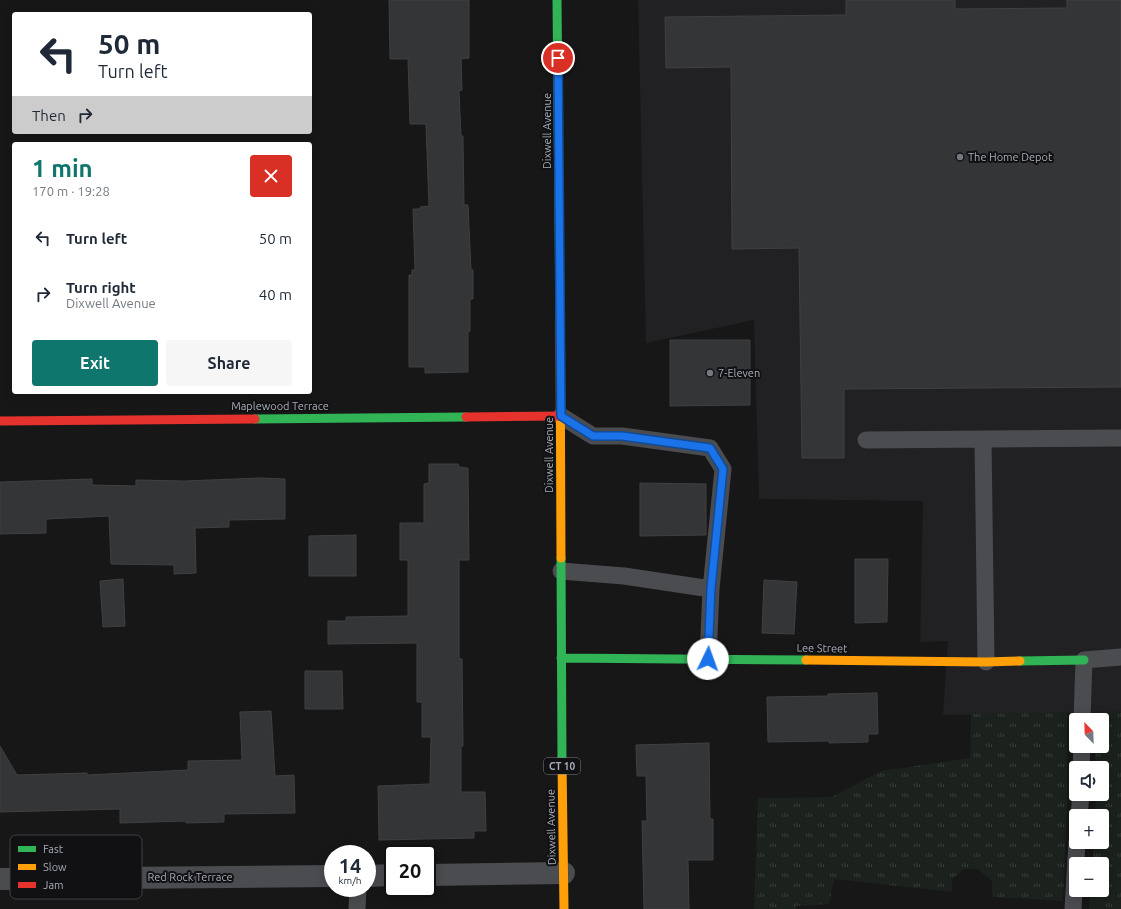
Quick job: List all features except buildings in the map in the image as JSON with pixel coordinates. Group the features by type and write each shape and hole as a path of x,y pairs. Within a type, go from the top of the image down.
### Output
{"street":[{"name":"Dixwell Avenue","path":"557,0 564,909"},
{"name":"Maplewood Terrace","path":"0,420 561,416"},
{"name":"Lee Street","path":"561,658 986,662 1084,660"},
{"path":"436,875 564,873"},
{"name":"Red Rock Terrace","path":"142,878 324,876"},
{"name":"Red Rock Terrace","path":"0,879 10,879"}],"lane":[{"path":"561,416 593,436 622,436 710,448 723,469 711,588 708,659"},
{"path":"866,440 1121,438"},
{"path":"984,440 986,662"},
{"path":"561,571 624,576 711,588"},
{"path":"1082,713 1084,660 1121,657"},
{"path":"1073,909 1077,849"},
{"path":"357,909 358,897"}],"shaded area":[{"path":"638,0 1121,0 1121,712 943,715 948,641 920,642 923,501 759,499 754,320 646,343"}],"green space":[{"path":"1095,711 1121,711 1121,909 1089,909 1090,897 1109,897 1109,857 1093,857 1093,849 1109,849 1109,809 1095,809 1096,801 1109,801 1109,761 1095,761 1095,753 1109,753 1109,713 1095,713"},
{"path":"1067,712 1067,808 1063,901 992,897 992,881 978,869 964,869 952,879 952,892 834,879 829,904 796,906 796,909 754,909 758,798 832,797 881,771 970,758 971,714"}],"traffic: fast":[{"path":"557,0 560,317"},
{"path":"255,419 466,417"},
{"path":"561,558 562,763"},
{"path":"561,658 806,660"},
{"path":"1020,661 1084,660"}],"traffic: slow":[{"path":"560,317 561,558"},
{"path":"806,660 1020,661"},
{"path":"562,763 564,909"}],"traffic: jam":[{"path":"466,417 561,416"},
{"path":"0,421 255,419"}],"place":[{"name":"The Home Depot","path":"960,157"},
{"name":"7-Eleven","path":"710,373"}],"route":[{"path":"558,58 561,416 593,436 622,436 710,448 723,469 711,588 708,659"}]}
